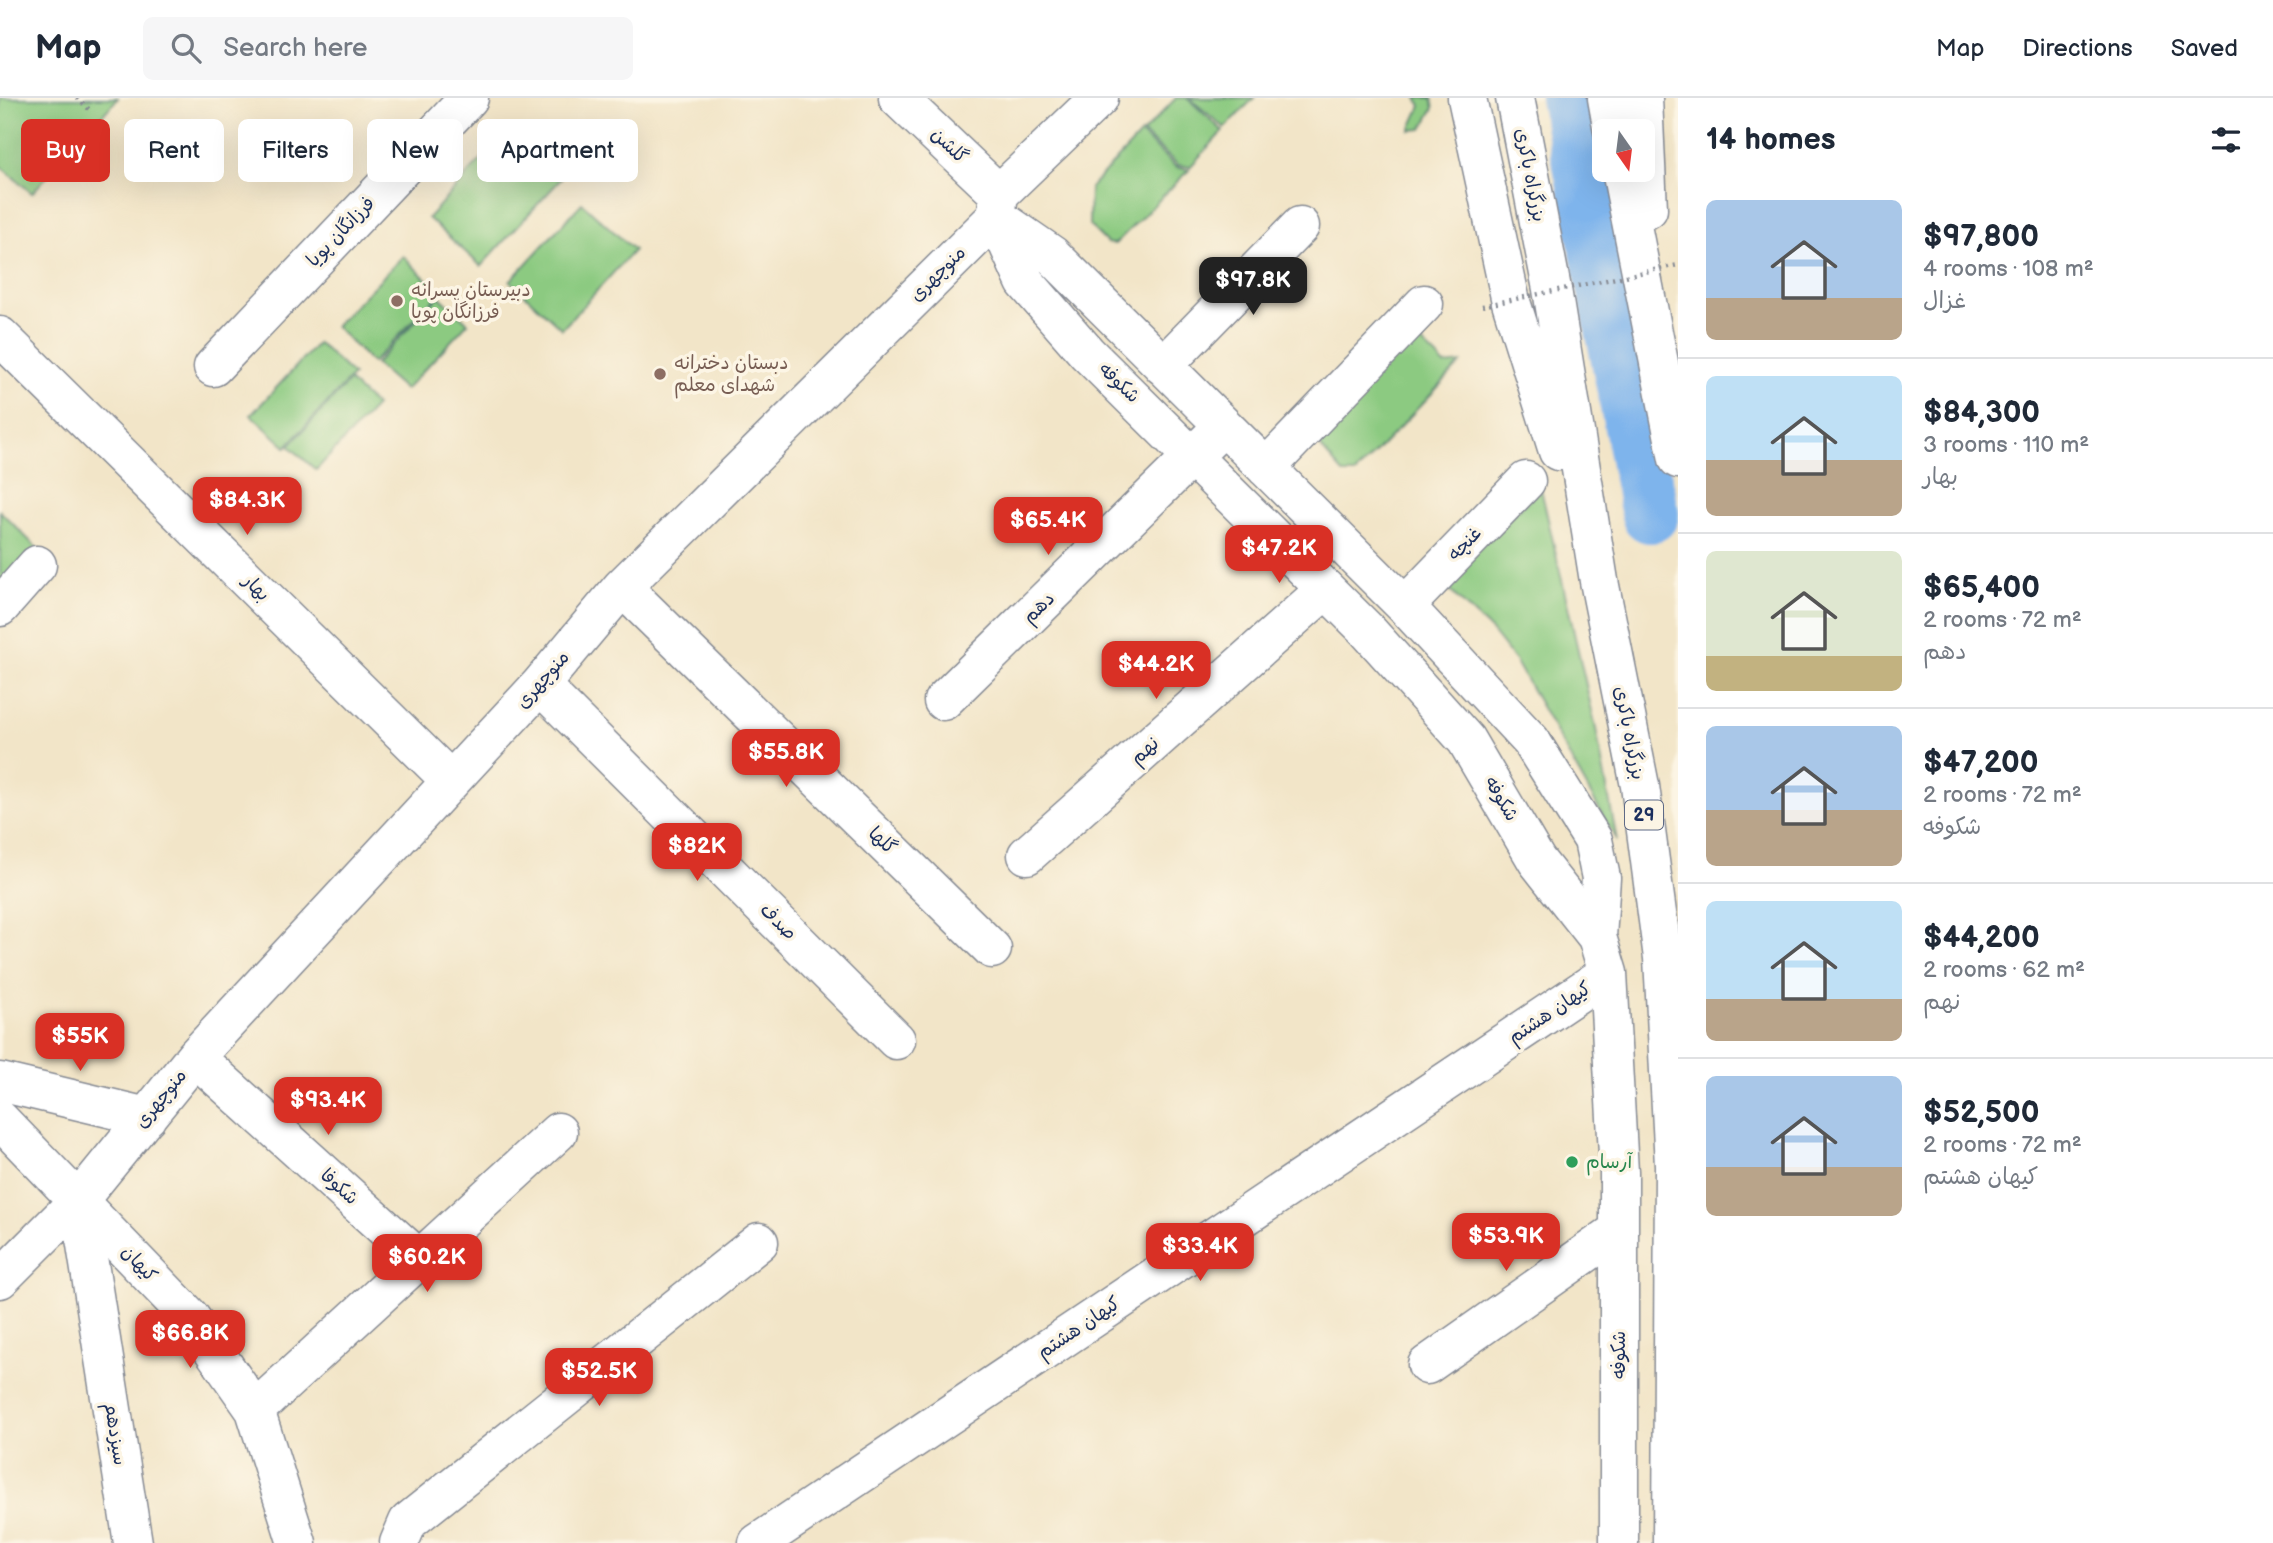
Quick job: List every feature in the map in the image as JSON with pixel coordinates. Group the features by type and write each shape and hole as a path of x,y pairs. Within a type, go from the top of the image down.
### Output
{"main road":[{"name":"فرزانگان پویا","path":"213,367 469,98"},
{"name":"گلشن","path":"898,98 998,205"},
{"name":"منوچهری","path":"0,1279 79,1200 195,1057 540,685 622,587 998,205 1099,98"},
{"path":"1467,98 1511,302 1599,580"},
{"name":"بزرگراه باکری","path":"1515,98 1552,289 1599,580 1640,786 1663,958 1674,1166 1672,1543"},
{"path":"1607,98 1611,119"},
{"path":"1643,98 1652,320"},
{"path":"1623,182 1678,459"},
{"path":"998,205 1405,606 1531,741 1592,840 1601,878 1597,937"},
{"name":"شکوفه","path":"998,205 1025,282 1087,353 1366,629 1466,740 1537,861 1597,937 1608,973 1619,1172 1619,1543"},
{"path":"1163,366 1300,226"},
{"path":"1266,468 1424,304"},
{"name":"بهار","path":"0,336 452,781"},
{"name":"دهم","path":"943,701 1223,425"},
{"name":"غنچه","path":"1405,606 1526,481"},
{"path":"0,607 37,565"},
{"name":"گلها","path":"622,587 992,948"},
{"name":"نهم","path":"1027,855 1325,590"},
{"name":"صدف","path":"540,685 896,1040"},
{"name":"کیهان هشتم","path":"758,1543 1608,973"},
{"name":"شکوفا","path":"195,1057 421,1260"},
{"path":"0,1082 146,1117"},
{"name":"کیهان","path":"0,1120 190,1317 255,1410 297,1543"},
{"path":"255,1410 558,1132"},
{"name":"سیزدهم","path":"79,1200 133,1543"},
{"path":"1427,1365 1619,1230"},
{"path":"399,1543 408,1522 759,1242"}],"path":[{"path":"78,98 91,111"},
{"path":"1482,306 1678,265"}],"green space":[{"path":"0,98 118,98 99,119 21,119 21,182 42,182 32,193 0,166"},
{"path":"1176,98 1187,98 1223,131 1190,167 1178,165 1143,133"},
{"path":"1189,98 1254,98 1225,128"},
{"path":"1417,98 1432,98 1434,108 1422,129 1410,130 1421,106"},
{"path":"1141,134 1176,167 1189,170 1115,244 1107,243 1089,225 1090,188"},
{"path":"477,164 477,182 558,182 481,266 428,218"},
{"path":"582,203 634,250 562,329 510,281"},
{"path":"403,256 440,293 372,363 335,326"},
{"path":"439,296 468,323 405,390 375,364"},
{"path":"1412,333 1445,365 1461,363 1355,474 1344,474 1322,449 1320,438"},
{"path":"318,343 353,375 286,447 251,415"},
{"path":"349,381 376,406 316,470 289,446"},
{"path":"1541,489 1595,724 1617,841 1516,662 1492,632 1439,580"},
{"path":"0,511 38,549 0,591"}],"waterway":[{"path":"1569,98 1650,514"}],"place":[{"name":"دبیرستان پسرانه فرزانگان پویا","path":"397,301"},
{"name":"دبستان دخترانه شهدای معلم","path":"660,374"},
{"name":"آرسام","path":"1572,1162"}]}
